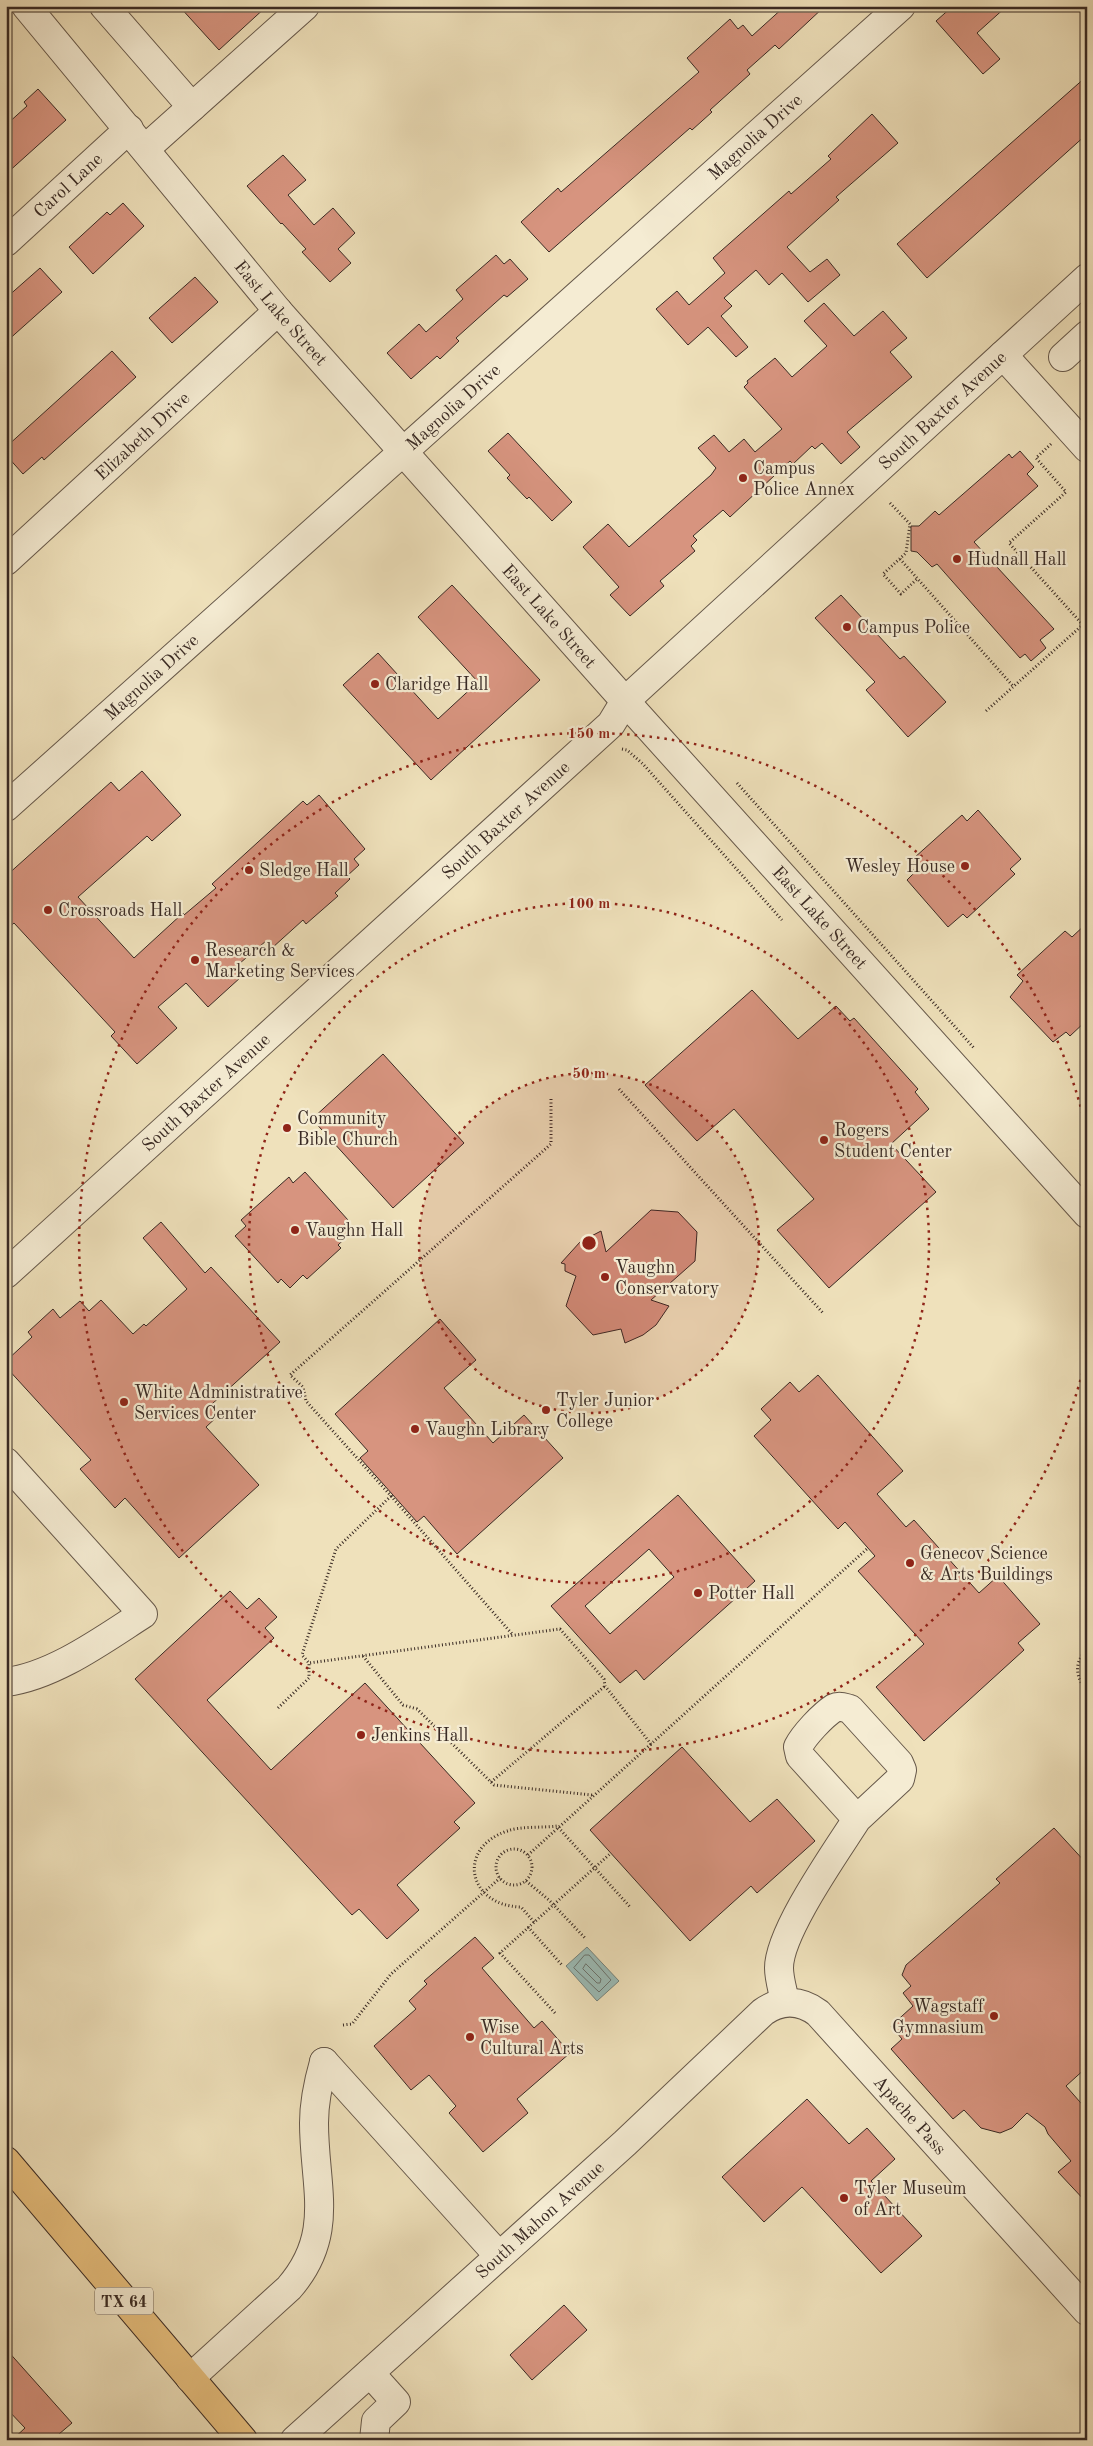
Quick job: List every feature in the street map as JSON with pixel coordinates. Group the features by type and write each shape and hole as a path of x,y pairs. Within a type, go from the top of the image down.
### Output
{"main road":[{"name":"TX 64","path":"6,2161 243,2440"}],"street":[{"name":"East Lake Street","path":"26,6 278,311 625,701 1087,1214"},
{"path":"104,6 192,107"},
{"name":"Carol Lane","path":"6,242 137,139 192,107 305,6"},
{"name":"Magnolia Drive","path":"6,807 901,6"},
{"name":"South Baxter Avenue","path":"6,1274 611,724 625,701 1087,278"},
{"name":"Elizabeth Drive","path":"6,561 278,311"},
{"path":"1063,357 1087,335"},
{"path":"1003,355 1087,448"},
{"path":"6,1462 144,1614 78,1654 50,1668 6,1682"},
{"path":"785,2002 779,1968 783,1945 795,1920 856,1819"},
{"name":"South Mahon Avenue","path":"295,2440 625,2143 763,2012 785,2002"},
{"name":"Apache Pass","path":"785,2002 805,2004 818,2013 1087,2311"},
{"path":"190,2378 289,2288 303,2272 312,2256 317,2238 320,2210 314,2125 315,2102 324,2062 499,2256"},
{"path":"370,2373 396,2402 376,2421 374,2440"}],"path":[{"path":"1068,428 1036,458 1066,492 1009,543 1083,625"},
{"path":"890,503 910,524 906,554 884,574 901,594 917,579"},
{"path":"900,560 1013,686"},
{"path":"986,711 1087,621"},
{"path":"614,752 620,749 627,750 644,764 782,920"},
{"path":"737,783 979,1054"},
{"path":"619,1089 824,1313"},
{"path":"513,1635 306,1402 303,1387 290,1375 551,1144 551,1099"},
{"path":"278,1708 309,1678 309,1663 302,1655 336,1549 391,1496"},
{"path":"528,1855 557,1826 651,1744 868,1548"},
{"path":"309,1663 560,1629 604,1679 605,1686 651,1744"},
{"path":"1087,1650 1079,1660 1077,1668 1080,1683 1087,1690"},
{"path":"363,1656 404,1705 417,1709 449,1738 494,1785 592,1795"},
{"path":"490,1782 605,1686"},
{"path":"557,1826 631,1908"},
{"path":"534,1922 521,1907 497,1903 483,1892 478,1886 474,1866 483,1846 506,1831 557,1826"},
{"path":"518,1849 528,1855 532,1865 530,1876 526,1881 515,1885 504,1882 500,1878 496,1868 502,1853 518,1849"},
{"path":"555,2013 500,1953 611,1853"},
{"path":"343,2025 352,2024 391,1974 500,1878"},
{"path":"526,1881 553,1904 584,1938"},
{"path":"528,1927 562,1964"}],"water":[{"path":"587,1947 619,1981 597,2001 566,1966"}],"building":[{"path":"179,6 267,6 219,50"},
{"path":"785,6 825,6 779,49 775,45 747,70 750,74 710,110 712,112 692,130 690,128 549,252 521,222 558,188 561,192 699,72 687,58 730,19 738,29 743,25 752,36"},
{"path":"953,6 1007,6 977,33 1000,59 983,74 936,21"},
{"path":"1087,76 1087,134 927,278 897,244"},
{"path":"38,89 66,120 6,174 6,125 27,106 24,102"},
{"path":"872,114 898,143 836,197 839,200 787,247 810,272 827,259 840,275 808,302 782,273 769,285 756,270 724,298 732,306 721,316 748,347 736,357 708,327 688,345 656,309 677,291 689,305 725,273 713,258 789,191 791,194 831,159 828,156"},
{"path":"283,155 306,180 288,195 314,225 333,208 355,233 338,249 351,263 330,282 302,252 306,249 247,186"},
{"path":"123,203 144,226 93,274 69,247 107,212 110,215"},
{"path":"496,255 504,264 510,259 528,279 507,297 504,295 456,338 459,341 440,359 437,356 411,379 387,353 419,324 426,332 463,299 456,290"},
{"path":"40,268 62,292 6,342 6,298"},
{"path":"195,277 218,302 172,343 149,318"},
{"path":"824,303 854,336 883,311 907,338 890,352 912,377 847,432 860,447 841,464 822,443 815,449 812,446 793,464 790,461 730,517 723,510 693,536 697,540 691,546 695,551 660,581 664,586 630,616 610,595 619,587 583,547 608,524 629,547 711,475 716,468 698,448 714,435 729,452 744,439 755,452 782,429 744,387 748,383 747,381 775,358 792,377 827,346 804,321"},
{"path":"112,351 136,377 44,460 42,457 23,474 6,455 6,447"},
{"path":"508,433 572,502 552,521 507,478 510,475 488,451"},
{"name":"Hudnall Hall","path":"1020,451 1034,467 1027,474 1038,486 974,542 1054,629 1040,640 1046,648 1031,661 1025,654 1020,658 937,564 932,567 917,552 911,551 911,526 919,526 935,511 939,515 1009,454 1012,458"},
{"name":"Claridge Hall","path":"452,585 540,680 431,780 343,685 378,653 438,719 478,682 418,617"},
{"path":"841,595 900,659 904,656 946,702 908,737 866,690 875,682 815,618"},
{"path":"142,771 181,815 152,841 147,836 78,897 134,958 183,913 184,915 216,888 212,884 303,801 307,805 319,795 365,849 354,859 359,865 347,876 350,879 335,893 338,896 306,924 303,920 272,948 266,941 233,969 241,977 208,1007 186,983 158,1007 177,1028 137,1064 111,1036 115,1032 14,923 6,930 6,876 111,782 119,791"},
{"name":"Wesley House","path":"978,810 1021,859 1010,869 1015,874 967,918 963,914 948,927 907,880 919,864 914,858 962,815 967,821"},
{"path":"1087,923 1087,1020 1070,1036 1066,1032 1053,1042 1010,997 1023,981 1017,975 1065,931 1072,937"},
{"name":"Rogers Student Center","path":"752,990 798,1039 836,1006 850,1021 854,1018 918,1089 915,1092 929,1109 891,1144 936,1192 829,1288 777,1230 814,1199 734,1109 697,1141 645,1085"},
{"path":"383,1054 464,1143 393,1208 312,1119"},
{"name":"Vaughn Hall","path":"305,1172 348,1220 344,1224 351,1233 338,1245 341,1248 307,1279 303,1275 290,1288 281,1279 278,1283 235,1236 246,1226 241,1220 289,1177 293,1183"},
{"name":"Vaughn Conservatory","path":"651,1210 678,1212 697,1232 695,1261 651,1300 669,1306 656,1325 643,1335 625,1343 621,1329 593,1335 566,1306 576,1276 565,1271 565,1264 561,1263 580,1242 601,1231 606,1252"},
{"name":"White Administrative Services Center","path":"161,1222 205,1273 211,1267 280,1342 212,1404 220,1414 206,1427 259,1485 179,1558 125,1498 115,1508 80,1469 91,1460 6,1367 6,1361 32,1337 28,1332 53,1309 60,1318 80,1301 89,1311 101,1300 133,1334 144,1324 146,1326 187,1289 143,1238"},
{"name":"Vaughn Library","path":"440,1319 476,1360 444,1388 493,1443 524,1415 563,1458 457,1554 424,1516 417,1522 360,1458 368,1451 335,1414"},
{"name":"Genecov Science & Arts Buildings","path":"818,1375 903,1471 877,1494 906,1527 914,1520 979,1593 998,1576 1040,1624 1018,1643 1024,1650 924,1741 876,1687 924,1644 858,1571 875,1556 845,1522 838,1529 754,1436 771,1420 761,1409 790,1382 799,1392"},
{"name":"Potter Hall","path":"678,1495 755,1581 644,1680 636,1670 620,1683 551,1606","holes":["649,1549 674,1577 610,1634 585,1606"]},
{"name":"Jenkins Hall","path":"230,1591 247,1609 259,1598 277,1617 265,1628 274,1638 207,1700 271,1770 365,1683 475,1803 454,1822 460,1828 397,1885 419,1910 387,1939 359,1909 352,1915 135,1679"},
{"path":"682,1747 750,1822 777,1799 815,1841 757,1893 751,1886 690,1941 590,1830"},
{"name":"Wagstaff Gymnasium","path":"1054,1828 1087,1864 1087,2067 1066,2086 1087,2110 1087,2203 1058,2172 1071,2161 1048,2134 1045,2127 1027,2113 1012,2128 1000,2133 981,2128 964,2110 953,2119 891,2049 902,2039 891,2026 913,2006 903,1993 911,1986 902,1975 906,1965 1000,1883 996,1879"},
{"name":"Wise Cultural Arts","path":"475,1937 494,1958 482,1968 534,2028 542,2021 570,2053 517,2099 528,2113 483,2152 449,2113 456,2106 429,2075 411,2090 374,2046 416,2009 409,2001 427,1984 424,1981"},
{"path":"807,2099 849,2144 867,2128 895,2159 871,2181 922,2236 881,2273 802,2187 764,2222 722,2177"},
{"path":"564,2305 587,2330 532,2380 510,2355"},
{"path":"6,2349 72,2423 52,2440 12,2440 25,2428 6,2408"}],"place":[{"name":"Campus Police Annex","path":"743,478"},
{"name":"Hudnall Hall","path":"957,559"},
{"name":"Campus Police","path":"847,627"},
{"name":"Claridge Hall","path":"375,684"},
{"name":"Wesley House","path":"965,866"},
{"name":"Sledge Hall","path":"249,870"},
{"name":"Crossroads Hall","path":"48,910"},
{"name":"Research & Marketing Services","path":"195,960"},
{"name":"Community Bible Church","path":"287,1128"},
{"name":"Rogers Student Center","path":"824,1140"},
{"name":"Vaughn Hall","path":"295,1230"},
{"name":"Vaughn Conservatory","path":"605,1277"},
{"name":"White Administrative Services Center","path":"124,1402"},
{"name":"Tyler Junior College","path":"546,1410"},
{"name":"Vaughn Library","path":"415,1429"},
{"name":"Genecov Science & Arts Buildings","path":"910,1563"},
{"name":"Potter Hall","path":"698,1593"},
{"name":"Jenkins Hall","path":"361,1735"},
{"name":"Wagstaff Gymnasium","path":"994,2016"},
{"name":"Wise Cultural Arts","path":"470,2037"},
{"name":"Tyler Museum of Art","path":"844,2198"}]}
